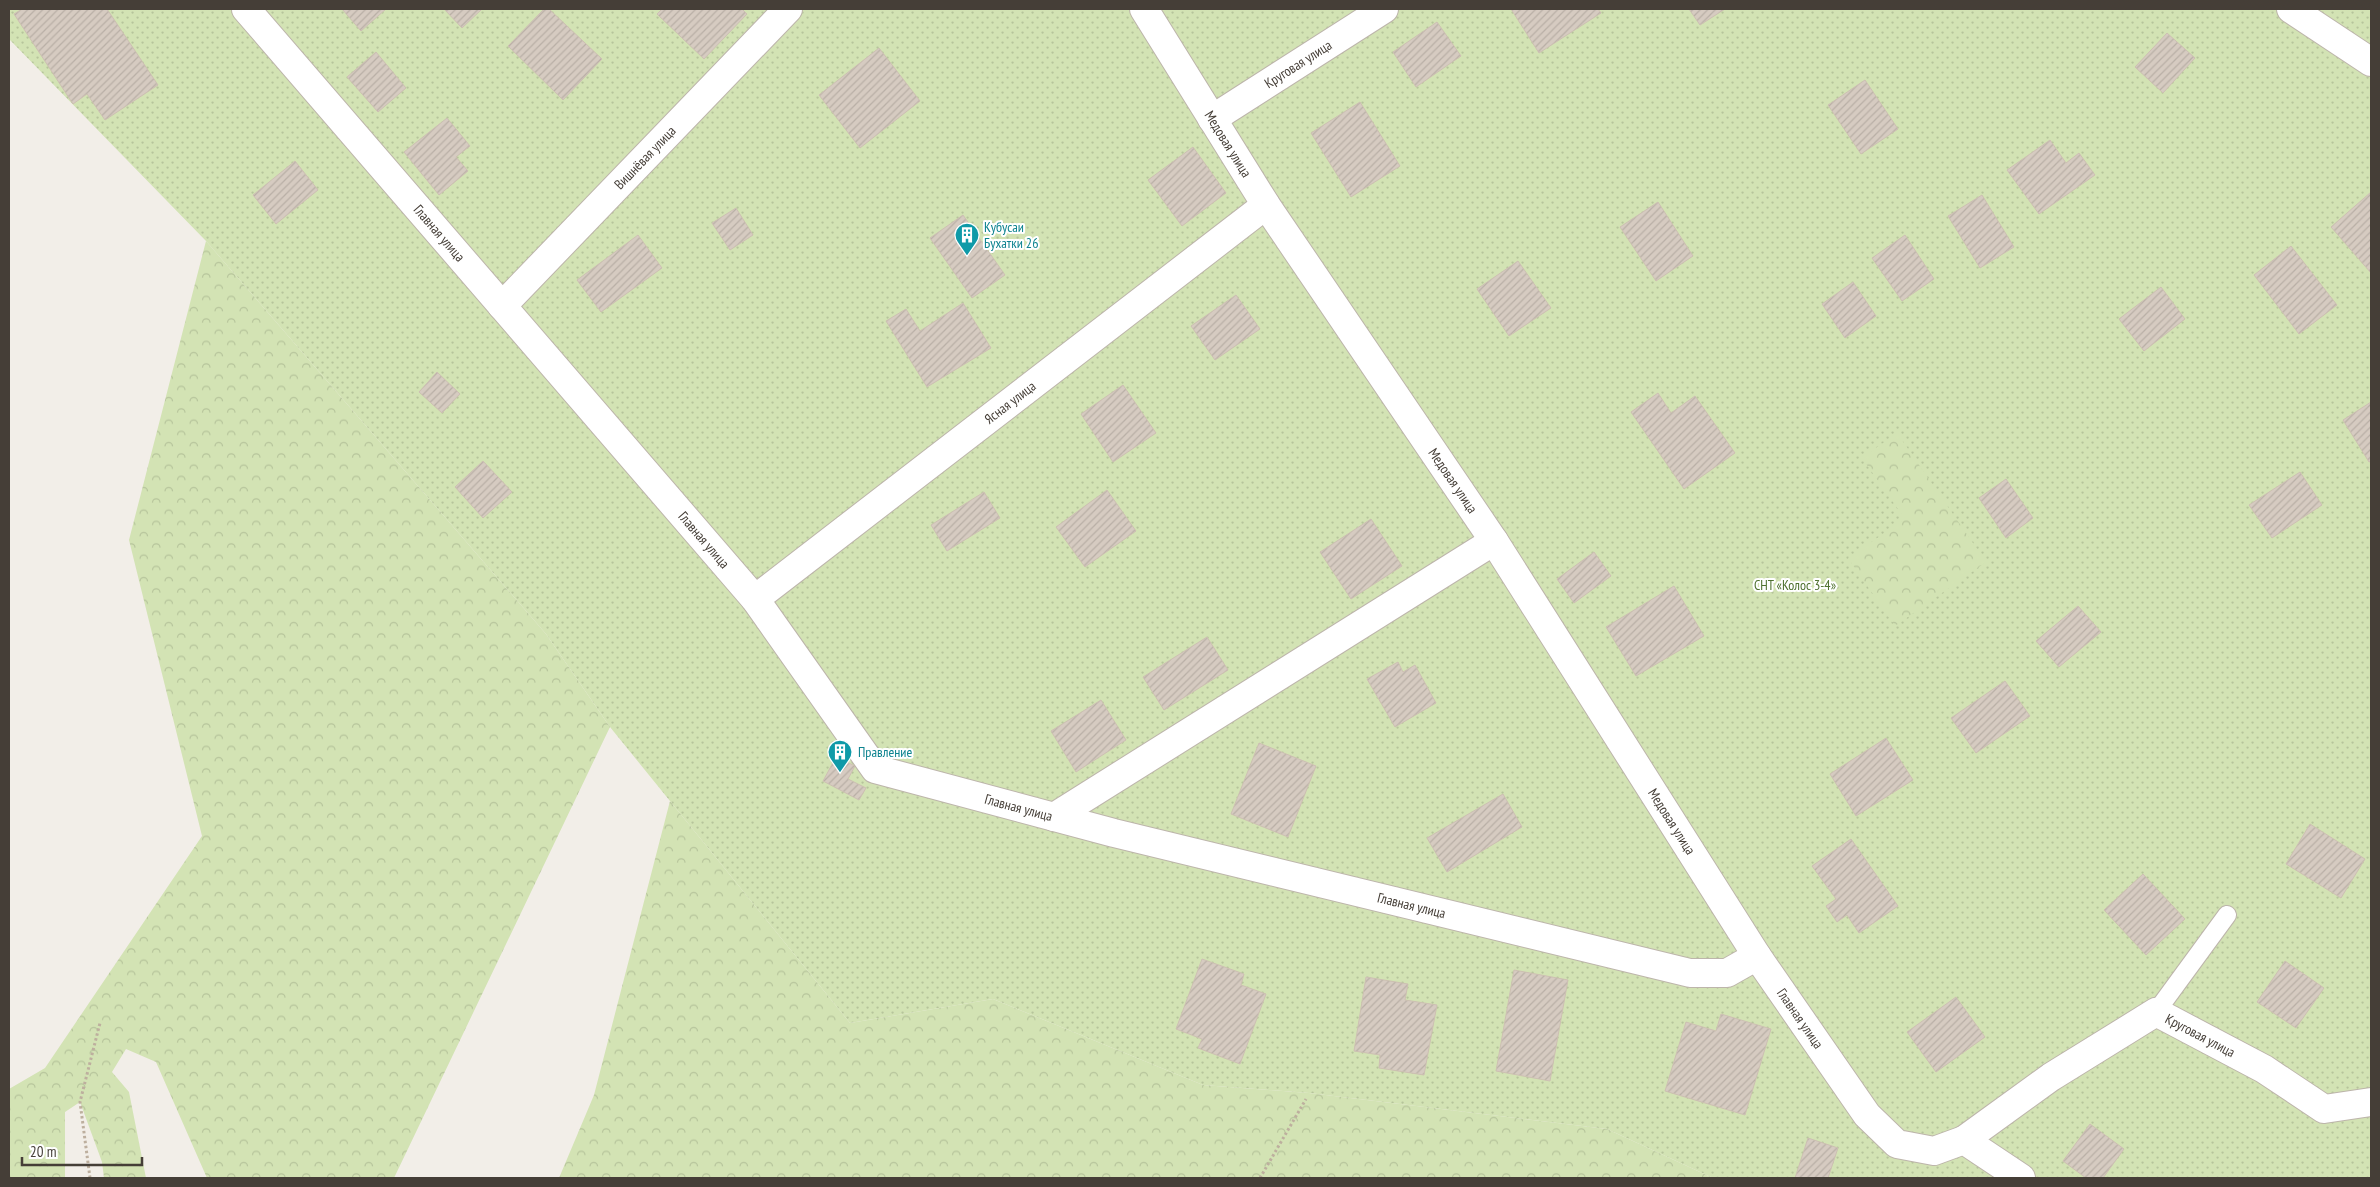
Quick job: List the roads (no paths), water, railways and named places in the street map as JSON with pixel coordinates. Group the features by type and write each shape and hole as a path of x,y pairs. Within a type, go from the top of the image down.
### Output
{"street":[{"name":"Главная улица","path":"246,9 755,599 875,769 1054,817 1690,973 1727,973 1757,956 1866,1115 1897,1144 1934,1151 1964,1140"},
{"name":"Вишнёвая улица","path":"502,306 788,9"},
{"name":"Медовая улица","path":"1144,9 1266,205 1494,541 1757,956"},
{"name":"Круговая улица","path":"1212,119 1384,9"},
{"path":"2291,9 2371,62"},
{"name":"Ясная улица","path":"755,599 1266,205"},
{"path":"1054,817 1494,541"},
{"name":"Круговая улица","path":"1964,1140 2051,1076 2156,1012 2264,1069 2324,1109 2371,1102"},
{"path":"1964,1140 2021,1178"}],"lane":[{"path":"2156,1012 2227,915"}],"place":[{"name":"Кубусаи Бухатки 26","path":"967,256"},
{"name":"Правление","path":"840,773"}],"park label":[{"name":"СНТ «Колос 3-4»","path":"1795,585"}]}
